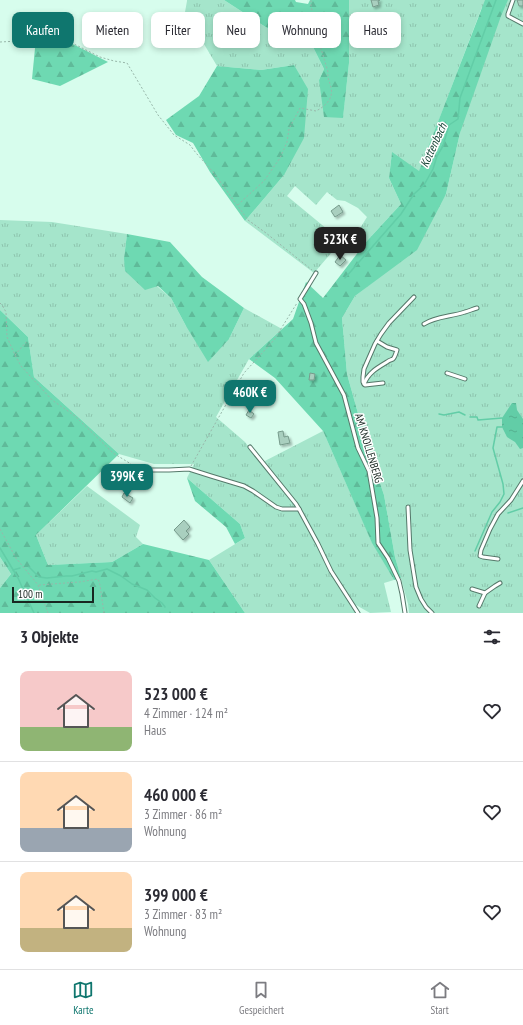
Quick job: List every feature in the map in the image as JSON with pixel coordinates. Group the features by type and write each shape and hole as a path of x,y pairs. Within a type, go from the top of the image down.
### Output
{"lane":[{"path":"513,0 508,16 523,24"},
{"path":"300,299 316,273"},
{"path":"364,384 362,377 364,369 381,334 389,323 414,297"},
{"name":"AM KNOLLENBERG","path":"300,299 304,304 311,323 316,343 344,395 358,448 369,470 377,518 378,543 388,558 399,581 404,613"},
{"path":"424,324 430,320 464,313 477,308"},
{"path":"364,384 372,372 393,359 396,354 397,350 387,347 377,341"},
{"path":"447,373 465,379"},
{"path":"364,384 368,386 383,383"},
{"path":"250,447 296,504 331,571 358,613"},
{"path":"135,467 150,470 189,469 244,486 276,507 282,509 299,509"},
{"path":"498,559 480,556 490,529 498,514 511,500 523,481"},
{"path":"408,507 410,550 416,587 421,599 432,613"},
{"path":"479,606 485,593 500,583"},
{"path":"472,589 485,593"}],"path":[{"path":"238,206 264,182 280,158 287,142 289,129 300,108 316,111 322,108 332,96 328,72 317,35 311,0"},
{"path":"0,42 51,38 66,40 100,57 127,63 158,115 174,135 190,146 214,173 248,220 316,273"},
{"path":"189,469 244,373 274,340 300,299"},
{"path":"0,302 6,312 7,337 21,366 52,400 74,416 113,453 135,467"},
{"path":"15,355 26,342"},
{"path":"0,529 16,558 38,585 48,613"},
{"path":"38,585 72,583 98,579 104,613"}],"green space":[{"path":"187,0 224,0 243,12 213,12 213,48 260,48 260,23 268,29 268,48 314,48 324,69 319,80 343,117 349,63 349,48 401,48 401,12 349,12 349,0 523,0 523,613 409,613 408,604 395,557 384,495 364,435 347,374 342,318 355,296 377,279 446,194 460,133 482,7 419,172 392,153 389,178 401,204 366,242 357,233 367,217 358,208 345,201 337,200 327,192 316,205 295,186 287,196 327,229 339,244 314,273 245,221 284,175 294,65 261,70 217,66 205,46 205,12 185,12"},
{"path":"224,0 295,0 296,2 308,4 310,0 349,0 349,63 343,118 324,117 319,80 324,69 314,48 341,48 341,12 268,12 268,29 260,23 260,12 243,12"},
{"path":"485,0 508,0 460,133 446,194 417,250 355,296 342,318 347,374 364,435 384,495 395,557 401,578 394,580 372,543 323,431 275,378 249,359 293,319 306,282 323,298 366,242 401,204 389,178 392,152 419,171"},
{"path":"74,45 108,62 60,86 32,79 35,48 74,48"},
{"path":"294,65 308,89 304,138 284,175 245,221 210,172 193,143 176,135 166,120 199,96 217,66 261,70"},
{"path":"0,220 52,222 127,234 124,258 171,298 186,326 229,339 244,308 282,329 249,359 216,417 245,442 261,463 323,431 372,542 394,580 384,583 391,612 370,613 356,605 359,613 245,613 209,560 245,538 240,524 187,478 194,464 154,464 119,454 34,377 28,337 0,310"},
{"path":"127,234 170,242 202,277 244,308 229,339 208,362 171,298 158,286 145,290 125,271 124,258"},
{"path":"0,310 28,337 34,377 119,454 36,535 48,565 112,562 143,544 209,560 245,613 0,613 0,588 11,574 0,557"},
{"path":"187,478 240,524 245,538 235,544 226,527 195,501"},
{"path":"87,486 140,525 136,537 143,544 112,562 48,565 36,535"},
{"path":"0,557 11,574 0,588"}],"water":[{"path":"512,403 516,403 517,410 523,419 523,448 520,449 515,442 507,437 502,427 502,418"}],"building":[{"path":"371,0 380,0 378,1 379,5 373,7"},
{"path":"517,0 523,0 523,6 519,6"},
{"path":"339,205 343,212 335,217 331,211"},
{"path":"340,255 346,260 340,266 335,262"},
{"path":"310,373 315,374 314,380 309,380"},
{"path":"249,410 254,414 251,418 246,415"},
{"path":"283,431 284,437 288,436 290,443 280,445 278,432"},
{"path":"124,493 133,498 130,503 122,497"},
{"path":"184,520 190,527 186,531 189,534 183,540 174,530"}],"waterway":[{"name":"Kottenbach","path":"345,278 401,214 414,194 424,185 433,169 437,156 443,146 449,125 458,119 460,98 496,0"},
{"path":"439,414 444,415 459,412 465,415"},
{"path":"470,417 477,417 478,420 502,418"},
{"path":"475,551 492,512 504,494 503,484 493,448 497,427 502,427"},
{"path":"508,513 523,508"},
{"path":"0,548 18,578 34,613"},
{"path":"29,567 39,577 47,578 72,576 107,569 121,576 132,584 147,590 165,607"},
{"path":"13,570 20,568"}]}
